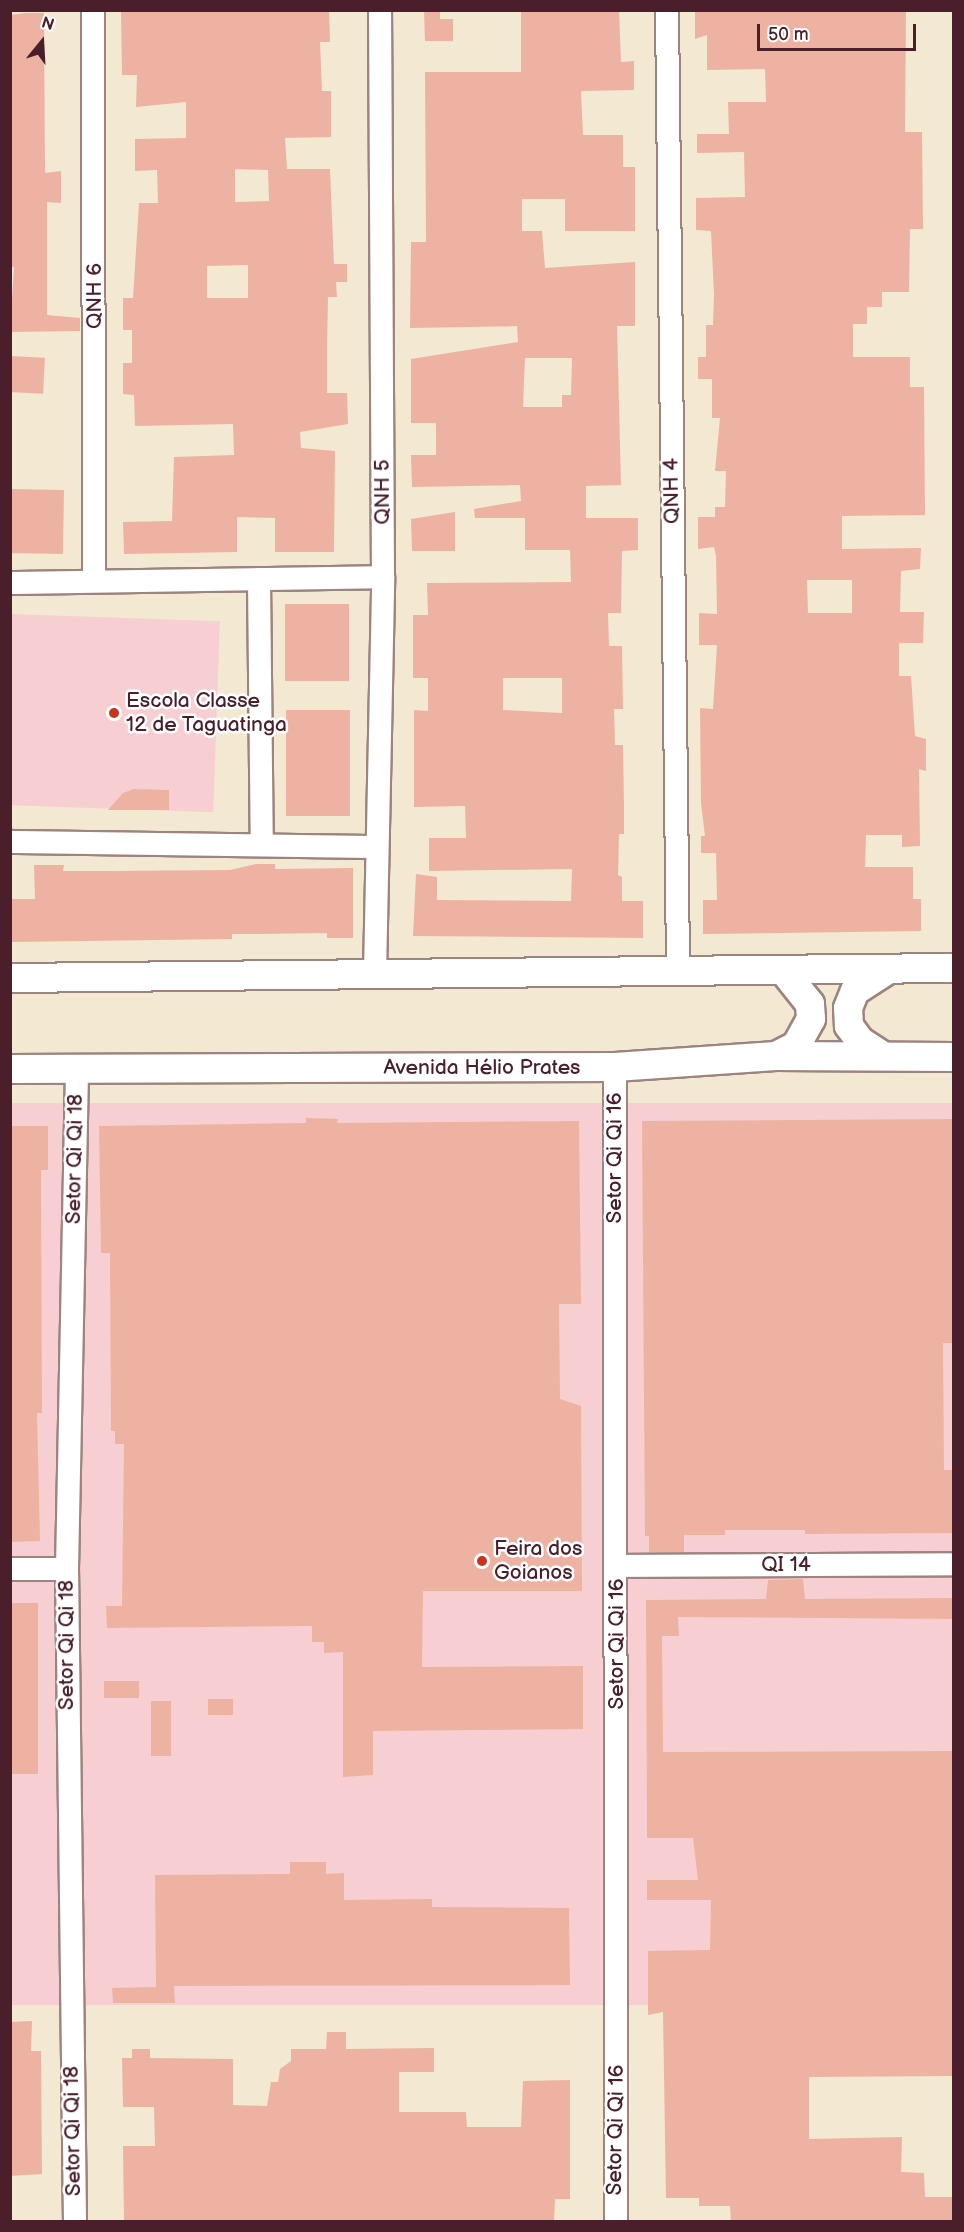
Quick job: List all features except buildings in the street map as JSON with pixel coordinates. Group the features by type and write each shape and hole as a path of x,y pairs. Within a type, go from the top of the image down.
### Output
{"main road":[{"path":"10,978 954,968"},
{"path":"883,1056 860,1041 849,1026 848,1008 855,992 889,969"},
{"path":"776,1056 796,1046 811,1019 810,1004 783,970"},
{"name":"Avenida Hélio Prates","path":"10,1069 615,1067 776,1056 954,1057"}],"street":[{"name":"QNH 6","path":"93,10 94,581"},
{"name":"QNH 5","path":"375,973 383,577 380,10"},
{"name":"QNH 4","path":"667,10 678,971"},
{"path":"10,583 383,577"},
{"path":"259,579 262,845"},
{"path":"10,842 377,846"},
{"name":"Setor Qi Qi 16","path":"615,1067 618,1566 616,2222"},
{"name":"Setor Qi Qi 18","path":"75,2222 67,1569 77,1069"},
{"name":"QI 14","path":"618,1566 954,1564"},
{"path":"10,1569 67,1569"}],"shaded area":[{"name":"Escola Classe 12 de Taguatinga","path":"11,614 220,621 213,812 10,805"},
{"name":"Feira dos Goianos","path":"10,1103 953,1103 953,2005 10,2005"}],"place":[{"name":"Escola Classe 12 de Taguatinga","path":"114,713"},
{"name":"Feira dos Goianos","path":"482,1561"}]}
